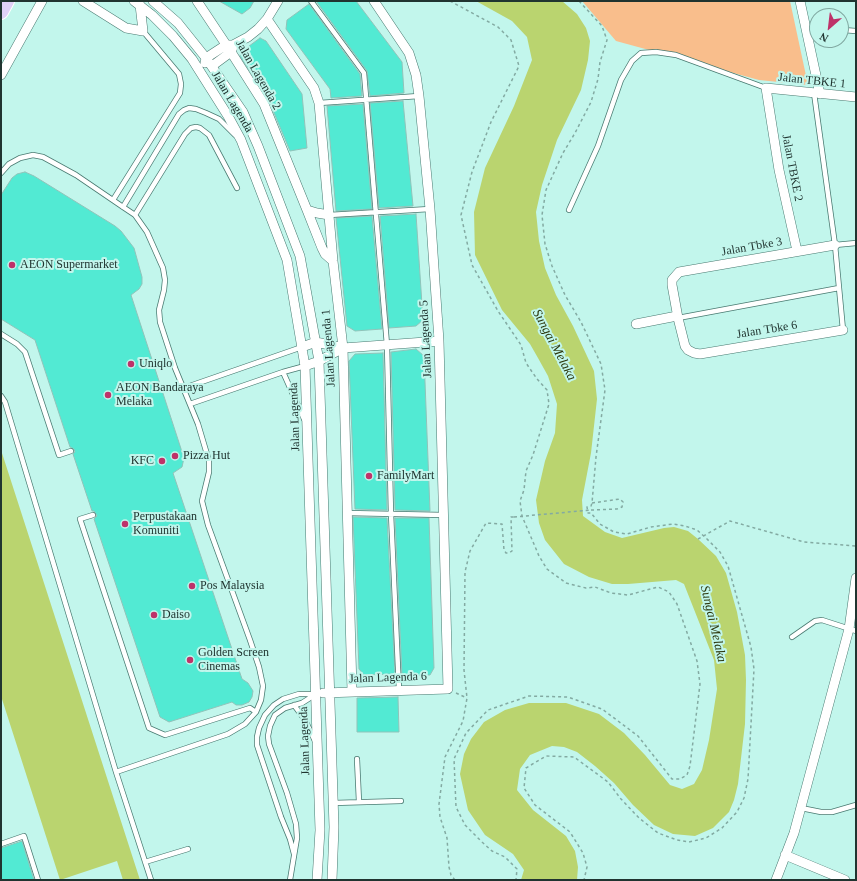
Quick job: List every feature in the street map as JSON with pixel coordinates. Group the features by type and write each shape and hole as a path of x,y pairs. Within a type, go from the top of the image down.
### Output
{"main road":[{"path":"1,12 7,1"}],"street":[{"path":"1,75 42,1"},
{"path":"83,1 126,28 143,31 137,3"},
{"name":"Jalan Lagenda","path":"153,1 178,23 235,99 252,129 300,256 319,361 334,835 332,880"},
{"name":"Jalan Lagenda 2","path":"197,1 230,48 264,104 322,248 325,254 333,261"},
{"path":"204,78 207,63 248,37 268,19 278,1"},
{"name":"Jalan Lagenda 5","path":"374,1 409,53 416,74 419,96 430,209 439,342 448,689"},
{"path":"800,1 817,93"},
{"name":"Jalan Lagenda","path":"137,3 173,36 192,59 228,116 241,140 287,260 305,366 320,830 317,880"},
{"name":"Jalan Lagenda 1","path":"268,19 314,88 319,103 333,261 343,348 352,692"},
{"path":"192,59 207,63"},
{"name":"Jalan TBKE 1","path":"766,88 856,97"},
{"name":"Jalan TBKE 2","path":"766,88 779,170 797,252"},
{"path":"307,210 317,214 329,215"},
{"name":"Jalan Tbke 3","path":"678,317 672,280 679,272 835,245"},
{"path":"636,324 678,317"},
{"name":"Jalan Tbke 6","path":"678,317 688,350 700,354 843,330"},
{"path":"302,347 316,342 343,348 439,342"},
{"path":"305,366 319,361 343,348"},
{"path":"776,880 794,833 853,630 856,578"},
{"name":"Jalan Lagenda 6","path":"316,694 448,689"},
{"path":"785,855 845,880"}],"lane":[{"path":"310,1 364,73 387,345 391,514 399,690"},
{"path":"113,200 180,93 181,84 179,74 143,31"},
{"path":"570,210 598,146 621,80 632,61 641,53 656,52 676,55 766,88"},
{"path":"817,93 835,245 843,330"},
{"path":"319,103 419,96"},
{"path":"124,207 179,114 184,110 189,108 196,109 219,119 241,140"},
{"path":"135,216 185,134 191,128 200,128 209,135 237,188"},
{"path":"1,173 9,164 20,158 33,155 42,157 76,175 124,207 135,216 147,232 163,268 165,280 159,310 160,322 198,424 209,461 209,472 202,501 208,525 259,667 263,686 261,700 256,712 245,724 228,734 116,772"},
{"path":"329,215 430,209"},
{"path":"835,245 856,243"},
{"path":"678,317 839,288"},
{"path":"1,334 17,344 25,352 59,455 72,451"},
{"path":"184,388 302,347"},
{"path":"190,404 283,372 305,366"},
{"path":"283,372 307,426"},
{"path":"1,396 116,772 151,880"},
{"path":"347,513 444,515"},
{"path":"93,515 80,519 149,728 165,736 250,708 256,712"},
{"path":"792,637 815,621 822,620 853,630"},
{"path":"294,856 290,839 257,746 257,737 265,715 274,705 283,699 299,694 316,694"},
{"path":"290,880 297,838 296,824 287,793 269,744 268,736 270,726 275,715 285,708 302,703 316,694"},
{"path":"294,705 304,720 317,746"},
{"path":"357,759 359,802"},
{"path":"333,803 401,801"},
{"path":"801,808 821,812 832,812 856,806"},
{"path":"1,844 24,836 38,880"},
{"path":"145,862 188,848"}],"path":[{"path":"450,1 498,27 511,40 519,66 492,122 472,172 461,215 472,264 498,311 521,345 526,363 536,379 547,390 549,404 533,455 526,471 524,490 520,501 522,516 539,556 547,569 566,583 586,588 595,587 611,593 628,595 658,587 669,592 677,604 697,661 700,684 690,766 687,775 680,779 672,779 638,736 602,709 568,697 528,696 488,710 466,733 454,759 456,807 466,825 482,842 492,851 505,857 517,869 516,880"},
{"path":"579,1 602,26 607,40 600,62 598,79 591,102 563,152 546,190 542,215 545,244 552,266 565,295 581,322 601,364 605,390 596,457 592,503"},
{"path":"455,880 451,875 449,867 447,838 440,817 439,804 445,770 445,757 463,721 468,698 464,670 465,572 470,552 486,523 502,524 504,550 506,553 509,553 512,551 511,517 514,517 591,510 617,510 622,507 623,502 620,499 592,503 591,506 588,507 588,513 591,513 600,524 614,532 627,534 652,527 673,524 697,530 720,552 728,566 751,647 754,669 748,779 744,798 737,812 722,828 706,838 689,842 677,840 658,833 639,818 621,799 608,782 574,757 546,756 526,768 524,788 536,805 570,832 583,853 587,867 584,880"},
{"path":"698,539 730,521 804,542 856,546"},
{"path":"448,689 468,698"}],"shaded area":[{"path":"582,1 790,1 808,85 759,80 616,41"}],"water":[{"name":"Sungai Melaka","path":"476,1 562,1 577,14 586,28 590,41 588,60 581,90 557,140 542,185 536,212 539,241 545,268 556,295 573,326 594,371 597,399 591,453 582,500 583,516 605,532 622,538 674,527 688,531 698,539 716,556 726,573 737,612 745,655 745,724 738,784 729,812 713,828 695,836 673,834 654,825 633,805 614,783 577,752 564,747 552,746 530,755 520,769 517,790 533,810 566,836 575,851 578,867 577,880 521,880 524,870 513,854 485,835 468,810 460,774 464,754 471,739 484,722 505,710 529,703 566,703 599,714 624,733 670,785 682,789 694,784 702,770 709,740 717,689 714,660 684,584 676,580 612,584 589,577 564,564 545,540 539,523 536,500 545,461 555,433 557,404 548,376 530,344 502,310 475,255 474,212 485,168 514,106 532,60 527,37 512,21"},
{"path":"1,450 140,880 123,880 117,861 60,880 1,696"}],"building":[{"path":"219,1 254,1 250,8 242,14"},
{"path":"316,1 356,1 402,62 404,93 370,96 367,71"},
{"path":"309,4 360,74 362,96 331,98 330,89 286,29 287,20"},
{"path":"260,38 266,41 302,94 307,148 290,151 269,101 240,56 241,52"},
{"path":"403,101 413,206 379,208 370,103"},
{"path":"363,104 372,209 336,211 327,106"},
{"name":"AEON Bandaraya Melaka","path":"25,172 34,176 115,226 121,231 134,248 142,277 142,284 139,289 131,295 184,458 182,467 173,473 242,679 248,683 253,691 249,702 242,705 236,705 232,702 169,722 160,717 94,519 97,516 94,511 92,511 73,454 75,452 74,449 70,447 35,340 1,319 1,195 12,178 17,174"},
{"path":"416,214 423,320 416,326 389,328 380,216"},
{"path":"372,216 382,329 355,331 347,326 336,218"},
{"path":"416,349 424,356 430,511 395,510 391,352"},
{"path":"383,353 387,510 355,509 349,361 355,354"},
{"path":"353,517 387,518 395,674 364,675 359,669"},
{"path":"395,518 429,518 434,668 430,675 402,676"},
{"path":"398,697 399,732 357,732 357,698"},
{"path":"22,841 34,880 1,880 1,848"}],"place":[{"name":"AEON Supermarket","path":"12,265"},
{"name":"Uniqlo","path":"131,364"},
{"name":"AEON Bandaraya Melaka","path":"108,395"},
{"name":"Pizza Hut","path":"175,456"},
{"name":"KFC","path":"162,461"},
{"name":"FamilyMart","path":"369,476"},
{"name":"Perpustakaan Komuniti","path":"125,524"},
{"name":"Pos Malaysia","path":"192,586"},
{"name":"Daiso","path":"154,615"},
{"name":"Golden Screen Cinemas","path":"190,660"}]}
